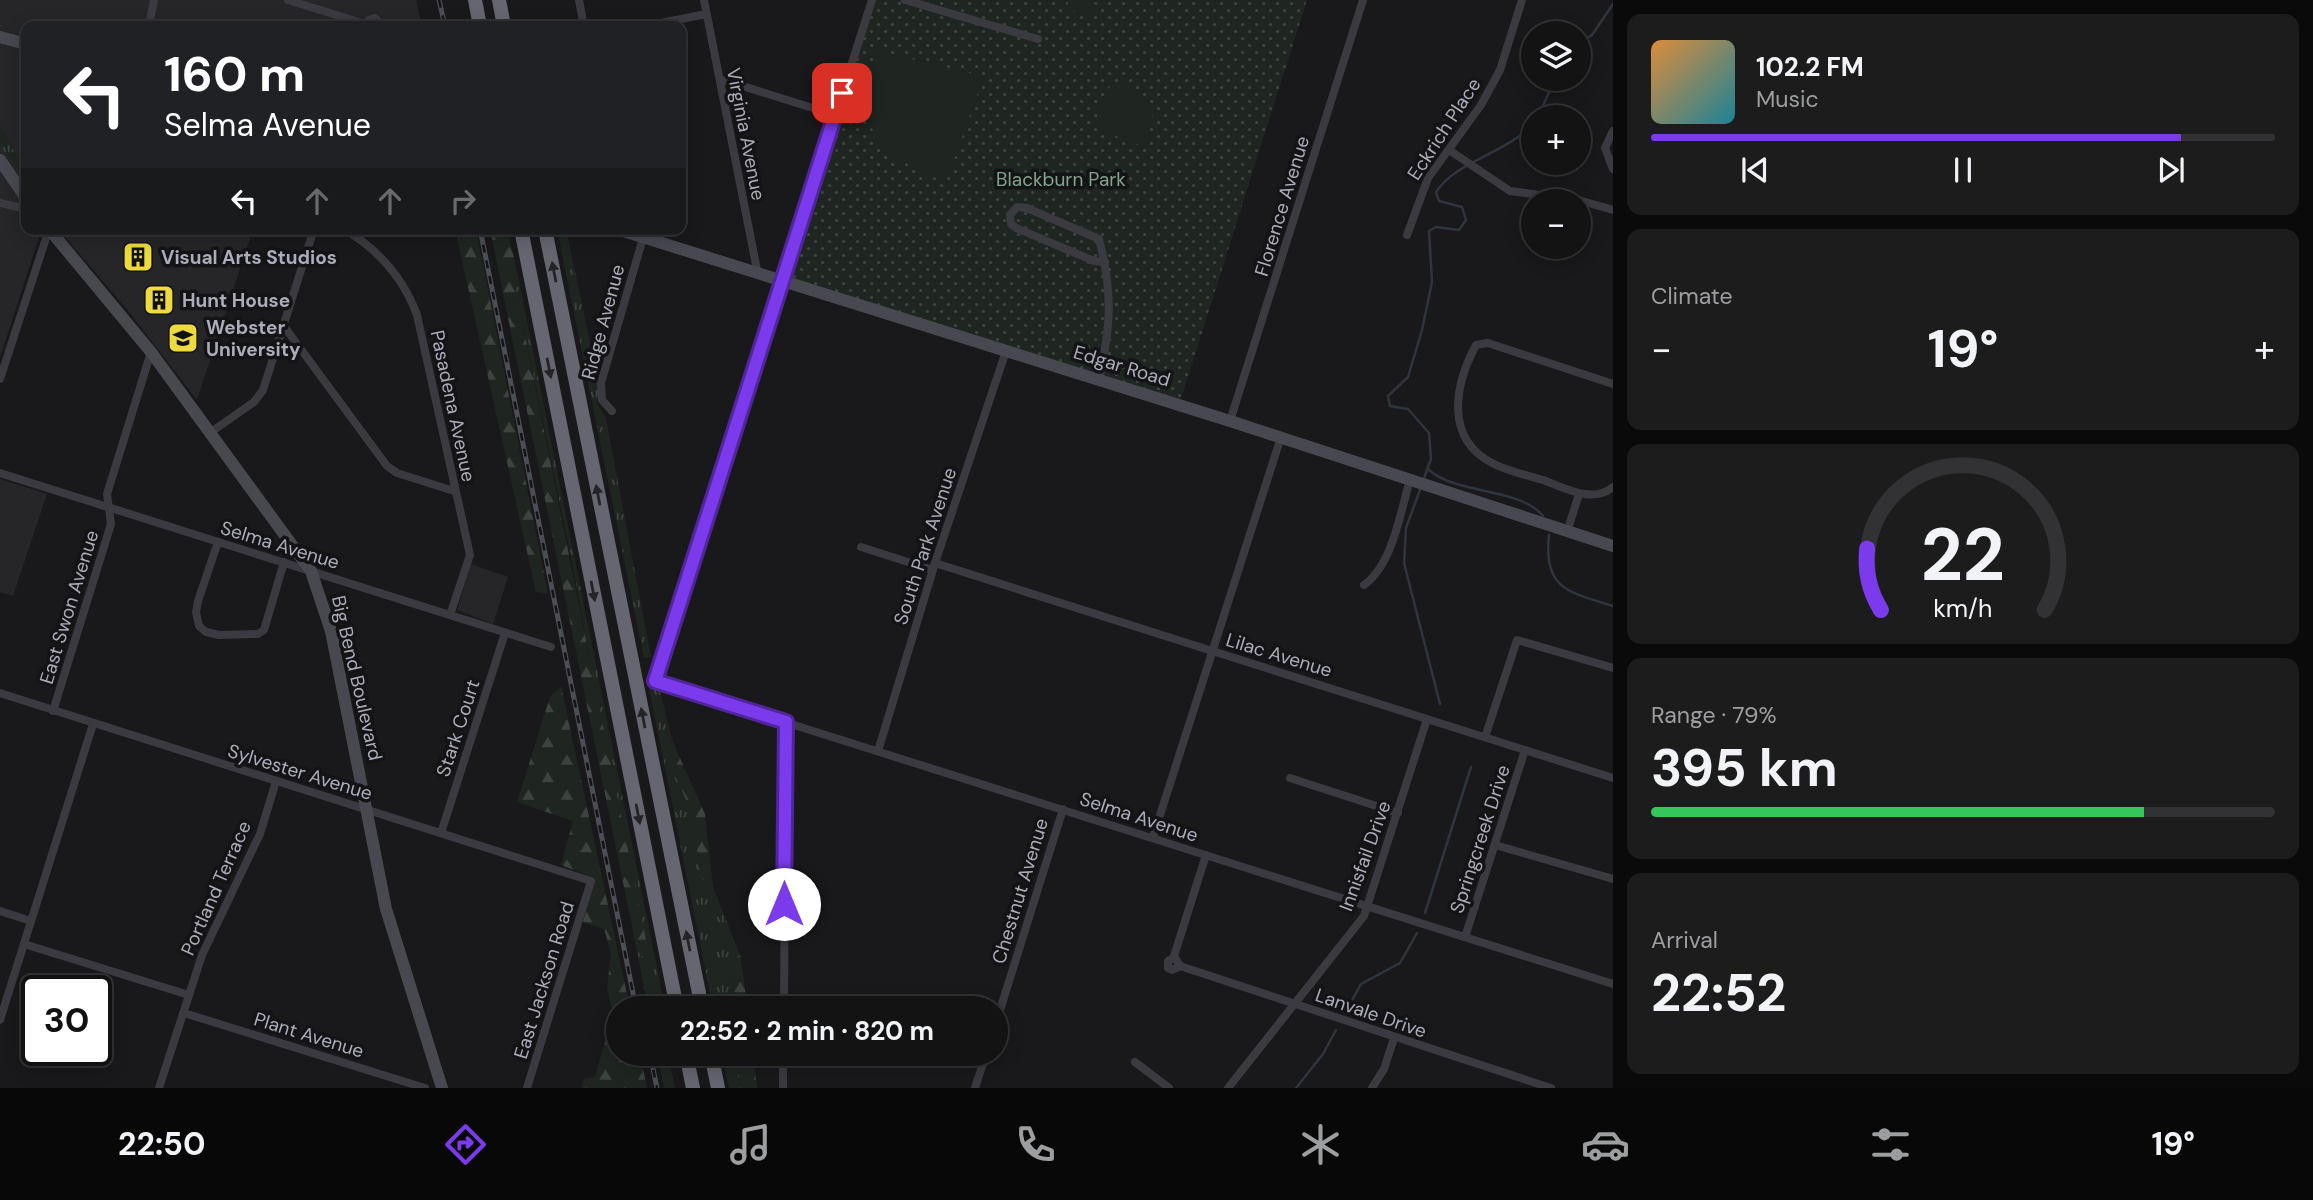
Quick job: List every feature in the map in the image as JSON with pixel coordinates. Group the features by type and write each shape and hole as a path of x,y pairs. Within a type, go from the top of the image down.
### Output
{"highway":[{"path":"475,0 479,21"},
{"path":"499,0 503,21"},
{"path":"522,235 675,996"},
{"path":"546,235 700,996"},
{"path":"688,1066 693,1088"},
{"path":"713,1066 718,1088"}],"street":[{"path":"150,21 154,0"},
{"path":"288,0 296,0 354,21"},
{"path":"579,0 583,21"},
{"name":"Virginia Avenue","path":"704,0 758,275"},
{"path":"783,283 872,0"},
{"path":"905,0 1038,39"},
{"name":"Florence Avenue","path":"1230,421 1363,0"},
{"name":"Eckrich Place","path":"1407,235 1428,178 1496,78 1522,0"},
{"path":"671,21 706,14"},
{"path":"0,37 21,43"},
{"path":"720,79 835,115"},
{"path":"1613,131 1605,148 1613,169"},
{"path":"1449,150 1510,191 1577,200 1613,210"},
{"path":"0,160 21,191"},
{"path":"0,203 21,208"},
{"path":"1099,380 1111,322 1105,262 1100,239 1027,208 1017,207 1010,215 1009,220 1016,228 1094,261 1105,262"},
{"path":"0,379 47,235"},
{"name":"Big Bend Boulevard","path":"54,235 151,352 311,571 331,631 386,909 442,1088"},
{"path":"211,432 259,396 312,235"},
{"name":"Pasadena Avenue","path":"353,235 376,251 410,296 417,315 470,555 450,615"},
{"name":"Edgar Road","path":"635,235 1281,437 1613,546"},
{"name":"Ridge Avenue","path":"612,411 602,400 601,383 643,238"},
{"name":"Selma Avenue","path":"783,283 655,681 1613,984"},
{"path":"283,325 387,466 397,473 454,491"},
{"path":"1613,384 1488,343 1476,345 1462,376 1456,408 1468,442 1492,463 1579,494 1605,494 1613,487"},
{"name":"South Park Avenue","path":"878,751 934,566 1006,351"},
{"name":"East Swon Avenue","path":"53,710 111,524 107,494 151,352"},
{"path":"1153,837 1281,437"},
{"name":"Selma Avenue","path":"0,473 551,647"},
{"path":"1364,585 1375,577 1418,483"},
{"path":"1567,532 1579,494"},
{"path":"218,542 196,612 199,626 212,634 258,634 264,630 284,562"},
{"name":"Lilac Avenue","path":"861,547 934,566 1613,778"},
{"name":"Stark Court","path":"441,833 505,633"},
{"path":"1485,737 1517,640 1613,668"},
{"name":"Sylvester Avenue","path":"0,693 591,881"},
{"name":"Innisfail Drive","path":"1228,1088 1364,916 1427,719"},
{"path":"783,996 786,722"},
{"path":"0,1020 93,724"},
{"name":"Springcreek Drive","path":"1465,937 1525,750"},
{"path":"1290,778 1398,813"},
{"name":"Portland Terrace","path":"159,1088 213,928 260,834 276,781"},
{"name":"Chestnut Avenue","path":"1004,996 1063,809"},
{"path":"1494,845 1613,878"},
{"name":"Lanvale Drive","path":"1206,855 1178,962 1394,1038 1551,1088"},
{"name":"East Jackson Road","path":"527,1088 591,881"},
{"path":"0,911 31,921"},
{"path":"24,944 190,995"},
{"name":"Plant Avenue","path":"184,1013 425,1088"},
{"path":"1371,1088 1384,1069 1394,1038"},
{"path":"1135,1062 1169,1088"},
{"path":"783,1066 783,1088"},
{"path":"975,1088 982,1066"}],"shaded area":[{"path":"0,0 416,0 421,21 21,21 21,205 0,199"},
{"path":"0,206 21,211 21,235 40,235 0,358"},
{"name":"Webster University","path":"63,235 251,235 197,400 126,308"},
{"path":"0,479 47,494 13,596 0,592"},
{"path":"471,564 508,577 493,624 457,610"}],"green space":[{"name":"Blackburn Park","path":"874,0 1307,0 1180,402 785,281"},
{"path":"1069,0 1097,5 1093,17 1066,9"},
{"path":"875,50 978,75 981,84 946,182 907,164 885,147 876,136 867,109"},
{"path":"1112,81 1129,88 1151,103 1153,119 1144,147 1093,127"},
{"path":"0,125 21,163 21,174 0,145"},
{"path":"456,235 477,235 548,594 536,592"},
{"path":"491,235 508,235 515,262 516,290 648,950 645,958 637,951"},
{"path":"558,235 567,235 599,385 597,403 606,419 651,657 644,658"},
{"path":"515,262 663,996 646,996 637,951 645,958 572,562 516,290"},
{"path":"648,683 659,687 672,740 670,764 688,804 703,880 713,887 740,955 731,962 734,996 711,996"},
{"path":"561,686 627,996 609,996 607,988 611,953 604,929 583,922 595,878 561,865 573,821 517,802 550,697"},
{"path":"672,740 705,814 713,887 703,880 688,804 670,764"},
{"path":"740,955 746,996 734,996 731,962"},
{"path":"606,1039 606,1066 642,1066 647,1088 581,1088 584,1079 595,1077"},
{"path":"659,1066 670,1066 675,1088 664,1088"},
{"path":"724,1066 738,1066 740,1088 729,1088"},
{"path":"738,1066 754,1066 757,1088 740,1088"}],"waterway":[{"path":"1591,36 1613,4"},
{"path":"1543,105 1550,91"},
{"path":"1423,481 1431,459 1429,433 1408,409 1390,406 1388,396 1408,377 1422,330 1432,282 1429,231 1436,227 1459,230 1466,220 1462,207 1439,201 1436,192 1456,172 1521,135"},
{"path":"1428,469 1454,483 1519,500 1543,516"},
{"path":"1421,487 1406,528 1404,563 1440,704"},
{"path":"1549,535 1550,567 1562,586 1583,597 1613,606"},
{"path":"1425,913 1471,767"},
{"path":"1345,1013 1361,984 1400,963 1417,933"},
{"path":"1296,1088 1323,1054 1336,1030"}],"railway":[{"path":"439,0 444,21"},
{"path":"481,235 634,996"},
{"path":"652,1066 657,1088"}],"place":[{"name":"Visual Arts Studios","path":"138,257"},
{"name":"Hunt House","path":"159,300"},
{"name":"Webster University","path":"183,338"}],"route":[{"path":"784,904 786,722 655,681 842,93"}]}
